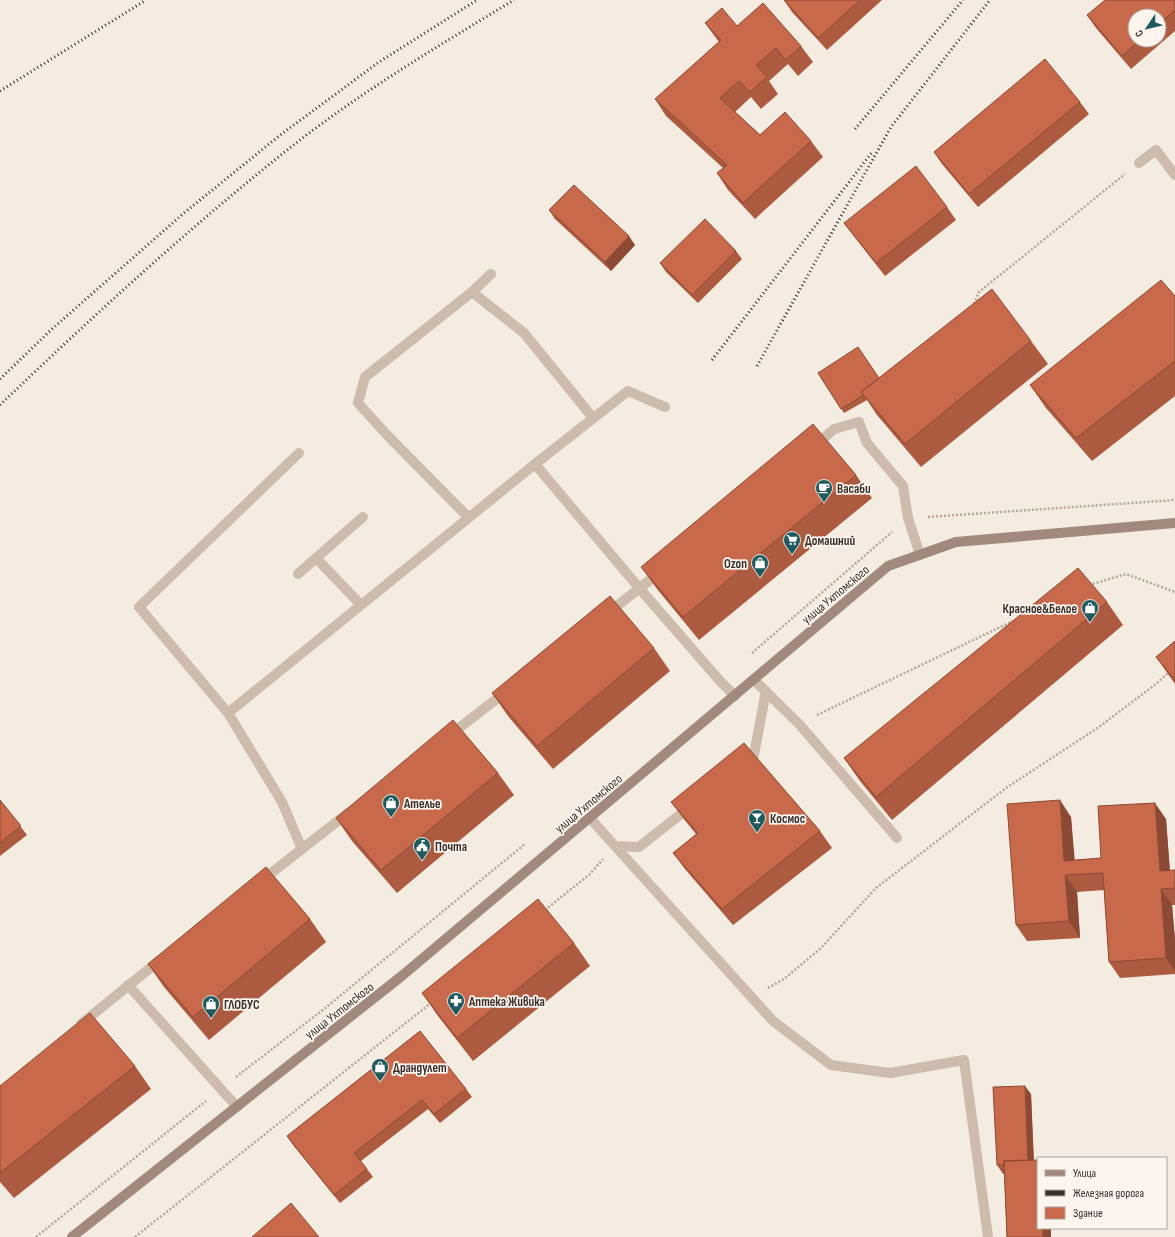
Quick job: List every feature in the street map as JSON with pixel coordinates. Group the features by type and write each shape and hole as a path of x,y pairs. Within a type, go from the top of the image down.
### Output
{"main road":[{"name":"улица Ухтомского","path":"72,1237 403,976 888,566 956,542 1175,523"}],"lane":[{"path":"1139,163 1156,150 1175,175"},
{"path":"468,517 388,436 358,403 365,377 472,292 491,274"},
{"path":"472,292 524,333 593,418"},
{"path":"228,712 468,517 628,391 665,407"},
{"path":"804,454 834,429 858,422 867,443 903,486 908,518 920,555"},
{"path":"299,453 139,607 228,712 282,802 302,849"},
{"path":"535,464 640,589 720,681 735,696"},
{"path":"298,574 363,517"},
{"path":"316,558 361,605"},
{"path":"602,618 670,564"},
{"path":"754,680 800,725 897,838"},
{"path":"440,743 515,685"},
{"path":"736,770 754,755 766,691"},
{"path":"615,846 639,847 700,799"},
{"path":"252,888 358,806"},
{"path":"590,818 773,1020 831,1065 890,1074 964,1060 988,1237"},
{"path":"73,1031 165,956"},
{"path":"128,985 237,1107"}],"path":[{"path":"972,310 979,292 1139,163"},
{"path":"1089,586 1126,574 1175,592"},
{"path":"821,712 1018,619"},
{"path":"767,988 784,979 821,948 876,888 1006,788 1099,727 1156,684 1170,671"},
{"path":"542,913 590,874 615,846"},
{"path":"135,1237 434,1001"}],"building":[{"path":"784,0 860,0 818,38"},
{"path":"1105,0 1175,0 1175,10 1167,17 1167,8 1127,8 1127,48 1131,48 1122,56 1087,15"},
{"path":"763,3 801,46 786,60 776,48 756,65 767,77 750,92 739,81 720,98 760,135 785,112 811,141 743,203 717,173 727,165 655,99 721,40 705,23 722,8 737,26"},
{"path":"1045,59 1080,102 969,194 934,152"},
{"path":"916,166 947,207 876,263 844,223"},
{"path":"574,185 629,236 605,262 549,210"},
{"path":"705,219 736,251 692,295 660,263"},
{"path":"1161,280 1175,296 1175,361 1076,438 1030,385"},
{"path":"992,289 1031,341 905,444 861,392"},
{"path":"858,347 879,378 861,392 864,395 841,409 818,373"},
{"path":"813,424 856,475 683,617 641,567"},
{"path":"1078,568 1107,602 876,797 844,758"},
{"path":"610,596 654,648 537,746 492,693"},
{"path":"1175,641 1175,680 1156,657"},
{"path":"453,720 498,773 381,870 336,818"},
{"name":"Космос","path":"744,743 820,831 722,909 673,853 698,833 671,802"},
{"path":"0,800 21,826 0,843"},
{"path":"1060,800 1064,861 1101,858 1098,806 1155,803 1160,871 1175,870 1175,888 1161,889 1166,958 1109,962 1103,873 1065,875 1069,921 1016,925 1007,804"},
{"path":"266,867 310,919 193,1017 148,964"},
{"path":"538,899 574,943 457,1038 422,993"},
{"path":"90,1013 135,1066 0,1173 0,1086"},
{"path":"420,1031 466,1089 434,1114 422,1100 354,1153 367,1169 334,1195 287,1136"},
{"path":"1025,1086 1028,1160 1004,1161 1004,1165 997,1165 993,1087"},
{"path":"1037,1160 1037,1229 1043,1229 1043,1237 1007,1237 1004,1161"},
{"path":"291,1203 319,1237 252,1237"}],"railway":[{"path":"0,91 146,0"},
{"path":"0,379 52,329 184,213 279,136 379,62 477,0"},
{"path":"0,405 70,338 179,240 291,147 372,88 514,0"},
{"path":"855,129 963,0"},
{"path":"757,366 891,127 990,0"},
{"path":"712,360 873,151"}],"place":[{"name":"Васаби","path":"824,503"},
{"name":"Домашний","path":"792,555"},
{"name":"Ozon","path":"760,578"},
{"name":"Красное&Белое","path":"1090,623"},
{"name":"Ателье","path":"391,818"},
{"name":"Космос","path":"757,833"},
{"name":"Почта","path":"422,861"},
{"name":"Аптека Живика","path":"456,1016"},
{"name":"ГЛОБУС","path":"211,1019"},
{"name":"Драндулет","path":"380,1082"}]}
